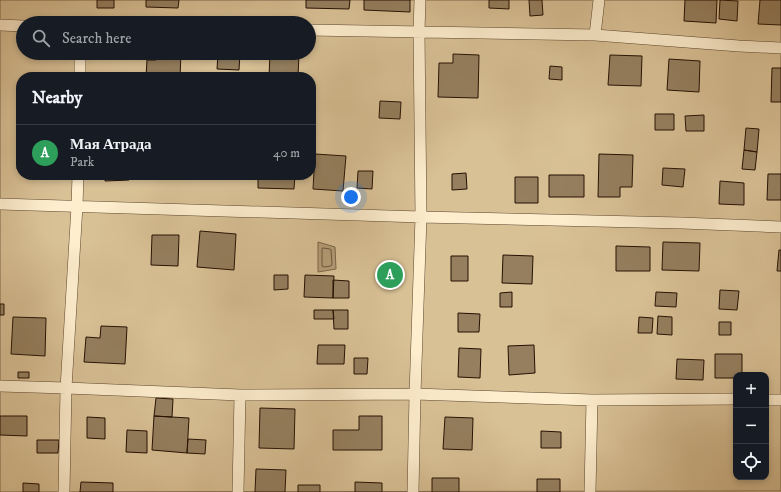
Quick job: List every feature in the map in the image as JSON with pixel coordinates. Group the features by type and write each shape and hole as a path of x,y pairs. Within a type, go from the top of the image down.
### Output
{"street":[{"path":"413,492 421,217 420,0"},
{"path":"595,34 599,0"},
{"path":"0,25 16,26"},
{"path":"316,30 595,34 781,48"},
{"path":"80,60 80,72"},
{"path":"64,492 66,388 78,180"},
{"path":"0,204 781,226"},
{"path":"0,386 240,395 415,394 592,400 733,399"},
{"path":"238,492 240,395"},
{"path":"590,492 592,400"},
{"path":"769,400 781,400"}],"shaded area":[{"path":"0,0 781,0 781,491 0,492"}],"water":[{"path":"318,242 335,247 336,269 318,272"}],"building":[{"path":"97,0 114,0 114,8 97,8"},
{"path":"146,0 179,0 178,8 146,7"},
{"path":"306,0 350,0 349,9 306,8"},
{"path":"364,0 410,0 410,12 364,10"},
{"path":"489,0 509,0 509,9 489,8"},
{"path":"529,0 542,0 543,15 530,16"},
{"path":"685,0 717,0 716,23 684,21"},
{"path":"720,0 738,1 737,21 719,19"},
{"path":"760,0 781,0 781,25 758,24"},
{"path":"453,54 479,55 478,98 438,97 439,63 453,63"},
{"path":"610,55 642,56 641,86 608,85"},
{"path":"669,59 700,61 699,92 667,90"},
{"path":"147,60 181,60 180,72 146,72"},
{"path":"218,60 240,60 239,70 217,69"},
{"path":"270,60 299,60 298,72 269,72"},
{"path":"550,66 562,67 562,80 549,79"},
{"path":"772,68 781,68 781,102 771,102"},
{"path":"380,101 401,102 400,119 379,118"},
{"path":"655,114 674,114 674,130 655,130"},
{"path":"704,115 704,131 686,131 685,116"},
{"path":"746,128 759,129 757,152 744,150"},
{"path":"744,150 757,152 755,170 742,169"},
{"path":"316,154 346,156 343,191 313,189 314,180 316,180"},
{"path":"599,154 633,155 632,187 620,187 620,197 598,197"},
{"path":"663,168 685,169 683,187 662,185"},
{"path":"358,171 373,171 372,189 357,188"},
{"path":"466,173 467,189 452,190 452,174"},
{"path":"768,174 781,174 781,200 767,200"},
{"path":"549,175 584,175 584,197 549,197"},
{"path":"515,177 538,177 538,203 515,203"},
{"path":"105,180 129,180 105,181"},
{"path":"258,180 295,180 294,189 258,188"},
{"path":"720,181 744,183 744,205 719,204"},
{"path":"200,231 236,234 234,270 197,267"},
{"path":"152,235 179,235 178,266 151,265"},
{"path":"663,242 700,243 699,271 662,270"},
{"path":"616,246 650,247 650,271 616,271"},
{"path":"779,250 781,250 781,271 777,271"},
{"path":"503,255 533,256 532,284 502,283"},
{"path":"451,256 468,256 468,281 451,281"},
{"path":"274,275 288,275 288,289 274,290"},
{"path":"305,275 334,276 333,298 304,297"},
{"path":"333,280 349,281 349,298 333,298"},
{"path":"720,290 739,291 737,310 719,309"},
{"path":"512,292 512,307 500,307 500,293"},
{"path":"656,292 677,293 676,307 655,306"},
{"path":"0,304 4,304 4,315 0,315"},
{"path":"314,310 333,310 334,319 314,319"},
{"path":"333,310 348,310 348,329 334,329"},
{"path":"458,313 480,314 479,332 458,332"},
{"path":"658,316 672,317 672,335 657,334"},
{"path":"13,317 46,318 45,356 11,354"},
{"path":"639,317 653,318 652,333 638,333"},
{"path":"719,322 731,322 731,335 719,335"},
{"path":"101,326 127,327 125,364 84,362 86,337 100,338"},
{"path":"318,345 345,345 344,364 317,364"},
{"path":"534,345 535,373 509,375 508,346"},
{"path":"459,348 481,349 480,378 458,377"},
{"path":"715,354 742,354 742,372 733,372 733,378 715,378"},
{"path":"354,358 368,358 367,374 354,374"},
{"path":"677,359 704,360 703,380 676,379"},
{"path":"18,372 29,372 29,378 18,378"},
{"path":"156,398 173,399 172,417 154,416"},
{"path":"260,408 295,409 294,449 259,448"},
{"path":"0,416 27,416 27,436 0,435"},
{"path":"154,416 189,418 187,453 152,450"},
{"path":"359,416 382,416 382,450 333,450 333,430 359,430"},
{"path":"87,417 105,418 105,439 87,438"},
{"path":"445,417 473,418 472,450 443,449"},
{"path":"127,430 147,431 147,453 126,452"},
{"path":"541,431 561,432 561,448 541,448"},
{"path":"188,439 206,440 205,454 187,453"},
{"path":"37,440 59,440 58,453 37,453"},
{"path":"256,469 286,470 285,492 255,492"},
{"path":"432,478 459,478 459,492 432,492"},
{"path":"537,479 560,479 560,492 537,492"},
{"path":"81,482 113,483 113,492 80,492"},
{"path":"355,482 382,483 382,492 355,492"},
{"path":"23,483 39,484 39,492 23,492"},
{"path":"298,485 320,485 320,492 298,492"}],"place":[{"name":"Мая Атрада","path":"390,275"}]}
